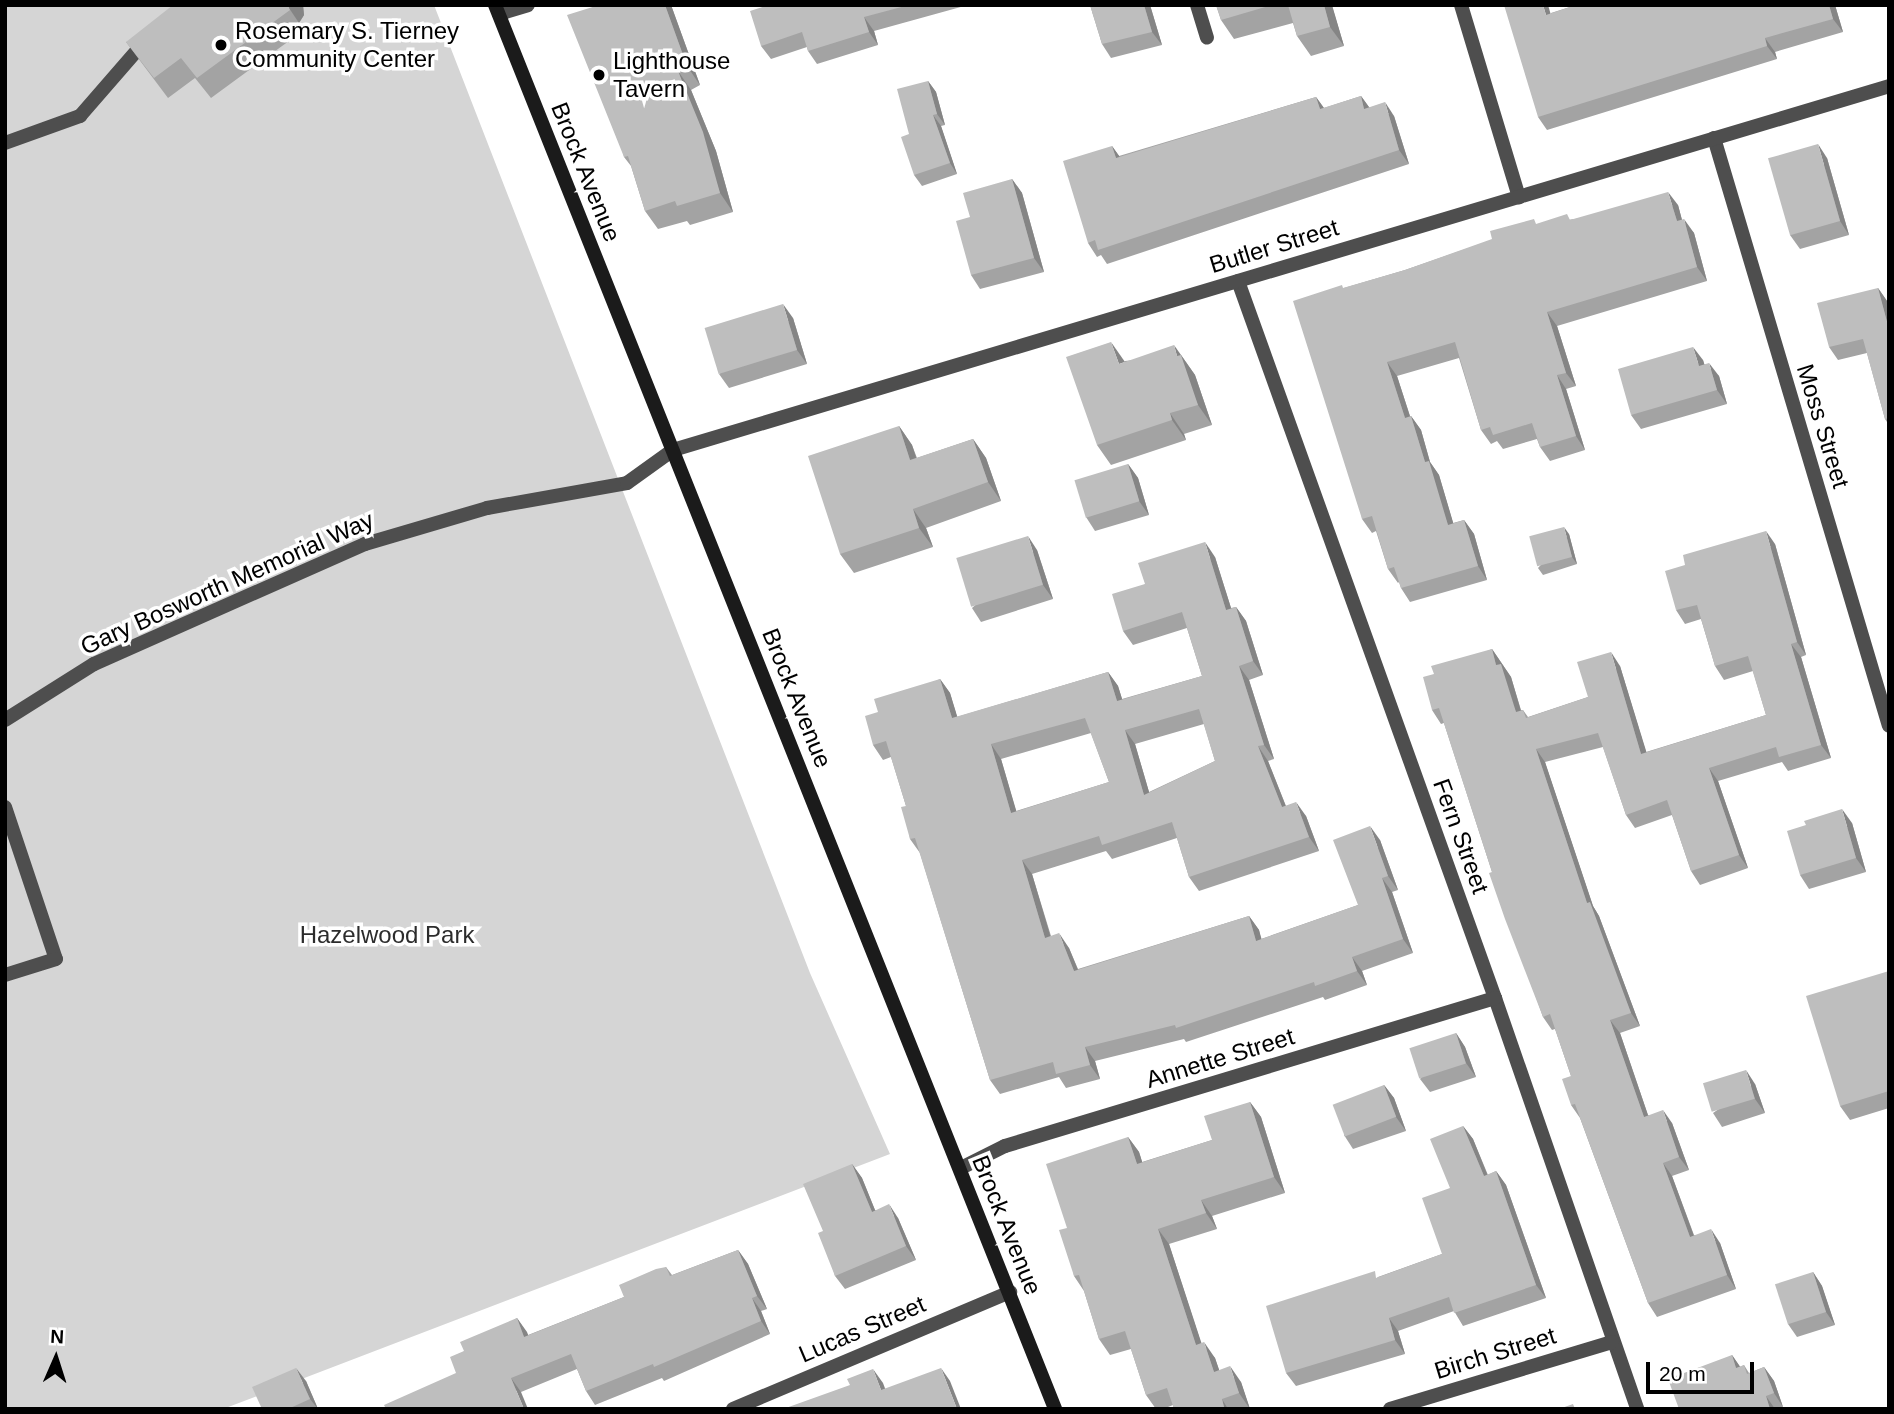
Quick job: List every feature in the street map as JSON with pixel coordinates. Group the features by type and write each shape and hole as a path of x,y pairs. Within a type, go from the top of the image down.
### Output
{"main road":[{"name":"Brock Avenue","path":"497,10 1055,1409"}],"street":[{"path":"497,10 528,5"},
{"path":"1197,5 1207,38"},
{"path":"1461,5 1520,197"},
{"path":"5,144 80,116 159,26"},
{"name":"Butler Street","path":"673,450 1889,86"},
{"name":"Moss Street","path":"1714,138 1889,726"},
{"name":"Fern Street","path":"1238,281 1495,998 1637,1409"},
{"name":"Gary Bosworth Memorial Way","path":"5,720 94,664 365,544 487,508 627,483 673,450"},
{"path":"5,975 56,959 6,811"},
{"name":"Annette Street","path":"961,1168 1005,1146 1495,998"},
{"name":"Lucas Street","path":"733,1409 1010,1292"},
{"name":"Birch Street","path":"1390,1409 1612,1342"}],"green space":[{"name":"Hazelwood Park","path":"5,5 434,5 810,973 890,1154 223,1409 5,1409"}],"building":[{"path":"173,5 287,5 290,10 197,78 181,58 154,78 126,42"},
{"path":"599,5 665,5 687,66 678,71 703,132 720,193 677,206 675,201 645,211 628,156 624,157 567,15"},
{"path":"769,5 909,5 864,17 869,32 808,51 802,32 761,46 750,11"},
{"path":"1090,5 1144,5 1152,32 1102,44"},
{"path":"1216,5 1272,5 1221,20"},
{"path":"1288,5 1324,5 1330,27 1297,36"},
{"path":"1504,5 1543,5 1546,15 1576,5 1829,5 1833,19 1765,38 1767,46 1538,117"},
{"path":"928,81 937,114 933,115 950,163 914,175 901,137 909,134 897,89"},
{"path":"1361,96 1364,109 1385,102 1399,150 1098,250 1095,240 1088,243 1063,161 1112,146 1116,158 1316,97 1320,109"},
{"path":"1818,144 1840,221 1790,235 1768,158"},
{"path":"1012,179 1034,258 971,275 956,221 970,217 963,193"},
{"path":"1668,192 1677,221 1684,219 1697,267 1547,312 1566,373 1557,375 1576,436 1540,447 1532,423 1493,435 1490,427 1481,430 1455,342 1387,362 1405,418 1411,416 1425,462 1429,461 1448,525 1464,520 1478,566 1401,588 1394,567 1388,569 1372,516 1362,519 1293,301 1342,285 1343,288 1405,270 1492,239 1490,231 1534,219 1536,224 1567,214 1570,220"},
{"path":"1878,288 1889,329 1889,418 1885,419 1863,339 1829,347 1817,303"},
{"path":"783,304 797,350 719,374 705,328"},
{"path":"1111,342 1119,364 1174,345 1177,356 1181,355 1198,405 1170,413 1172,420 1097,445 1066,357"},
{"path":"1693,347 1699,366 1709,363 1717,390 1631,415 1618,369"},
{"path":"899,426 910,460 973,439 988,482 913,509 919,528 840,554 808,456"},
{"path":"1128,464 1139,501 1086,518 1074,480"},
{"path":"1564,527 1572,557 1537,566 1529,536"},
{"path":"1766,531 1797,642 1791,644 1821,745 1779,757 1776,747 1709,768 1739,855 1691,871 1667,800 1626,815 1598,733 1536,749 1587,903 1590,902 1631,1013 1610,1020 1644,1117 1663,1110 1679,1157 1663,1163 1690,1237 1711,1229 1727,1275 1648,1303 1575,1104 1571,1105 1562,1079 1571,1076 1550,1014 1543,1017 1505,919 1439,708 1432,710 1423,677 1434,674 1431,666 1492,649 1496,665 1501,664 1516,712 1523,710 1526,718 1588,697 1577,662 1611,652 1641,754 1766,715 1748,656 1715,666 1697,605 1676,610 1665,571 1685,565 1683,555"},
{"path":"1028,536 1043,585 971,607 956,558"},
{"path":"1205,542 1226,610 1236,607 1253,661 1239,666 1264,745 1258,746 1282,807 1296,802 1309,837 1189,877 1172,822 1102,845 1099,836 1022,860 1045,938 1059,933 1074,971 1249,916 1256,941 1358,905 1333,840 1370,826 1388,876 1382,878 1403,939 1352,957 1357,971 1315,986 1314,982 1176,1028 1175,1025 1085,1047 1090,1065 1056,1074 1053,1062 990,1080 915,838 910,839 901,807 906,806 886,741 873,745 865,716 878,712 874,699 940,679 952,718 1108,672 1117,701 1202,676 1182,612 1123,631 1112,594 1145,584 1138,563","holes":["1199,709 1215,761 1144,795 1125,730","1085,718 1109,782 1011,813 991,744"]},
{"path":"1842,809 1856,858 1800,875 1787,831 1806,825 1804,821"},
{"path":"1889,971 1889,1091 1840,1106 1806,996"},
{"path":"1456,1033 1466,1063 1419,1079 1409,1048"},
{"path":"1746,1070 1755,1099 1712,1112 1703,1083"},
{"path":"1384,1085 1396,1117 1345,1136 1333,1105"},
{"path":"1250,1102 1274,1177 1201,1200 1206,1213 1158,1229 1196,1345 1204,1342 1214,1372 1230,1366 1239,1393 1222,1399 1224,1407 1217,1409 1174,1409 1167,1388 1146,1395 1125,1331 1099,1339 1079,1275 1074,1276 1059,1230 1067,1228 1046,1164 1128,1137 1137,1164 1212,1140 1204,1116"},
{"path":"1463,1126 1484,1176 1496,1171 1536,1285 1454,1313 1449,1297 1389,1318 1395,1340 1286,1373 1266,1306 1375,1271 1376,1278 1442,1254 1422,1198 1450,1188 1430,1139"},
{"path":"852,1164 872,1212 889,1204 906,1246 835,1276 818,1233 823,1231 803,1184"},
{"path":"738,1250 757,1296 752,1298 761,1321 654,1367 653,1364 586,1391 571,1354 511,1378 524,1409 386,1409 384,1405 456,1373 450,1357 464,1351 460,1342 517,1318 524,1337 624,1297 619,1285 656,1269 666,1267 670,1276"},
{"path":"1813,1272 1826,1312 1788,1324 1775,1284"},
{"path":"1732,1355 1736,1368 1744,1365 1747,1374 1764,1367 1774,1393 1766,1396 1770,1409 1679,1409 1668,1379"},
{"path":"296,1368 310,1399 288,1409 262,1409 252,1387"},
{"path":"941,1368 957,1409 783,1409 850,1385 847,1379 873,1369 881,1390"},
{"path":"1573,1404 1575,1409 1559,1409"}],"place":[{"name":"Rosemary S. Tierney Community Center","path":"221,45"},
{"name":"Lighthouse Tavern","path":"599,75"}]}
